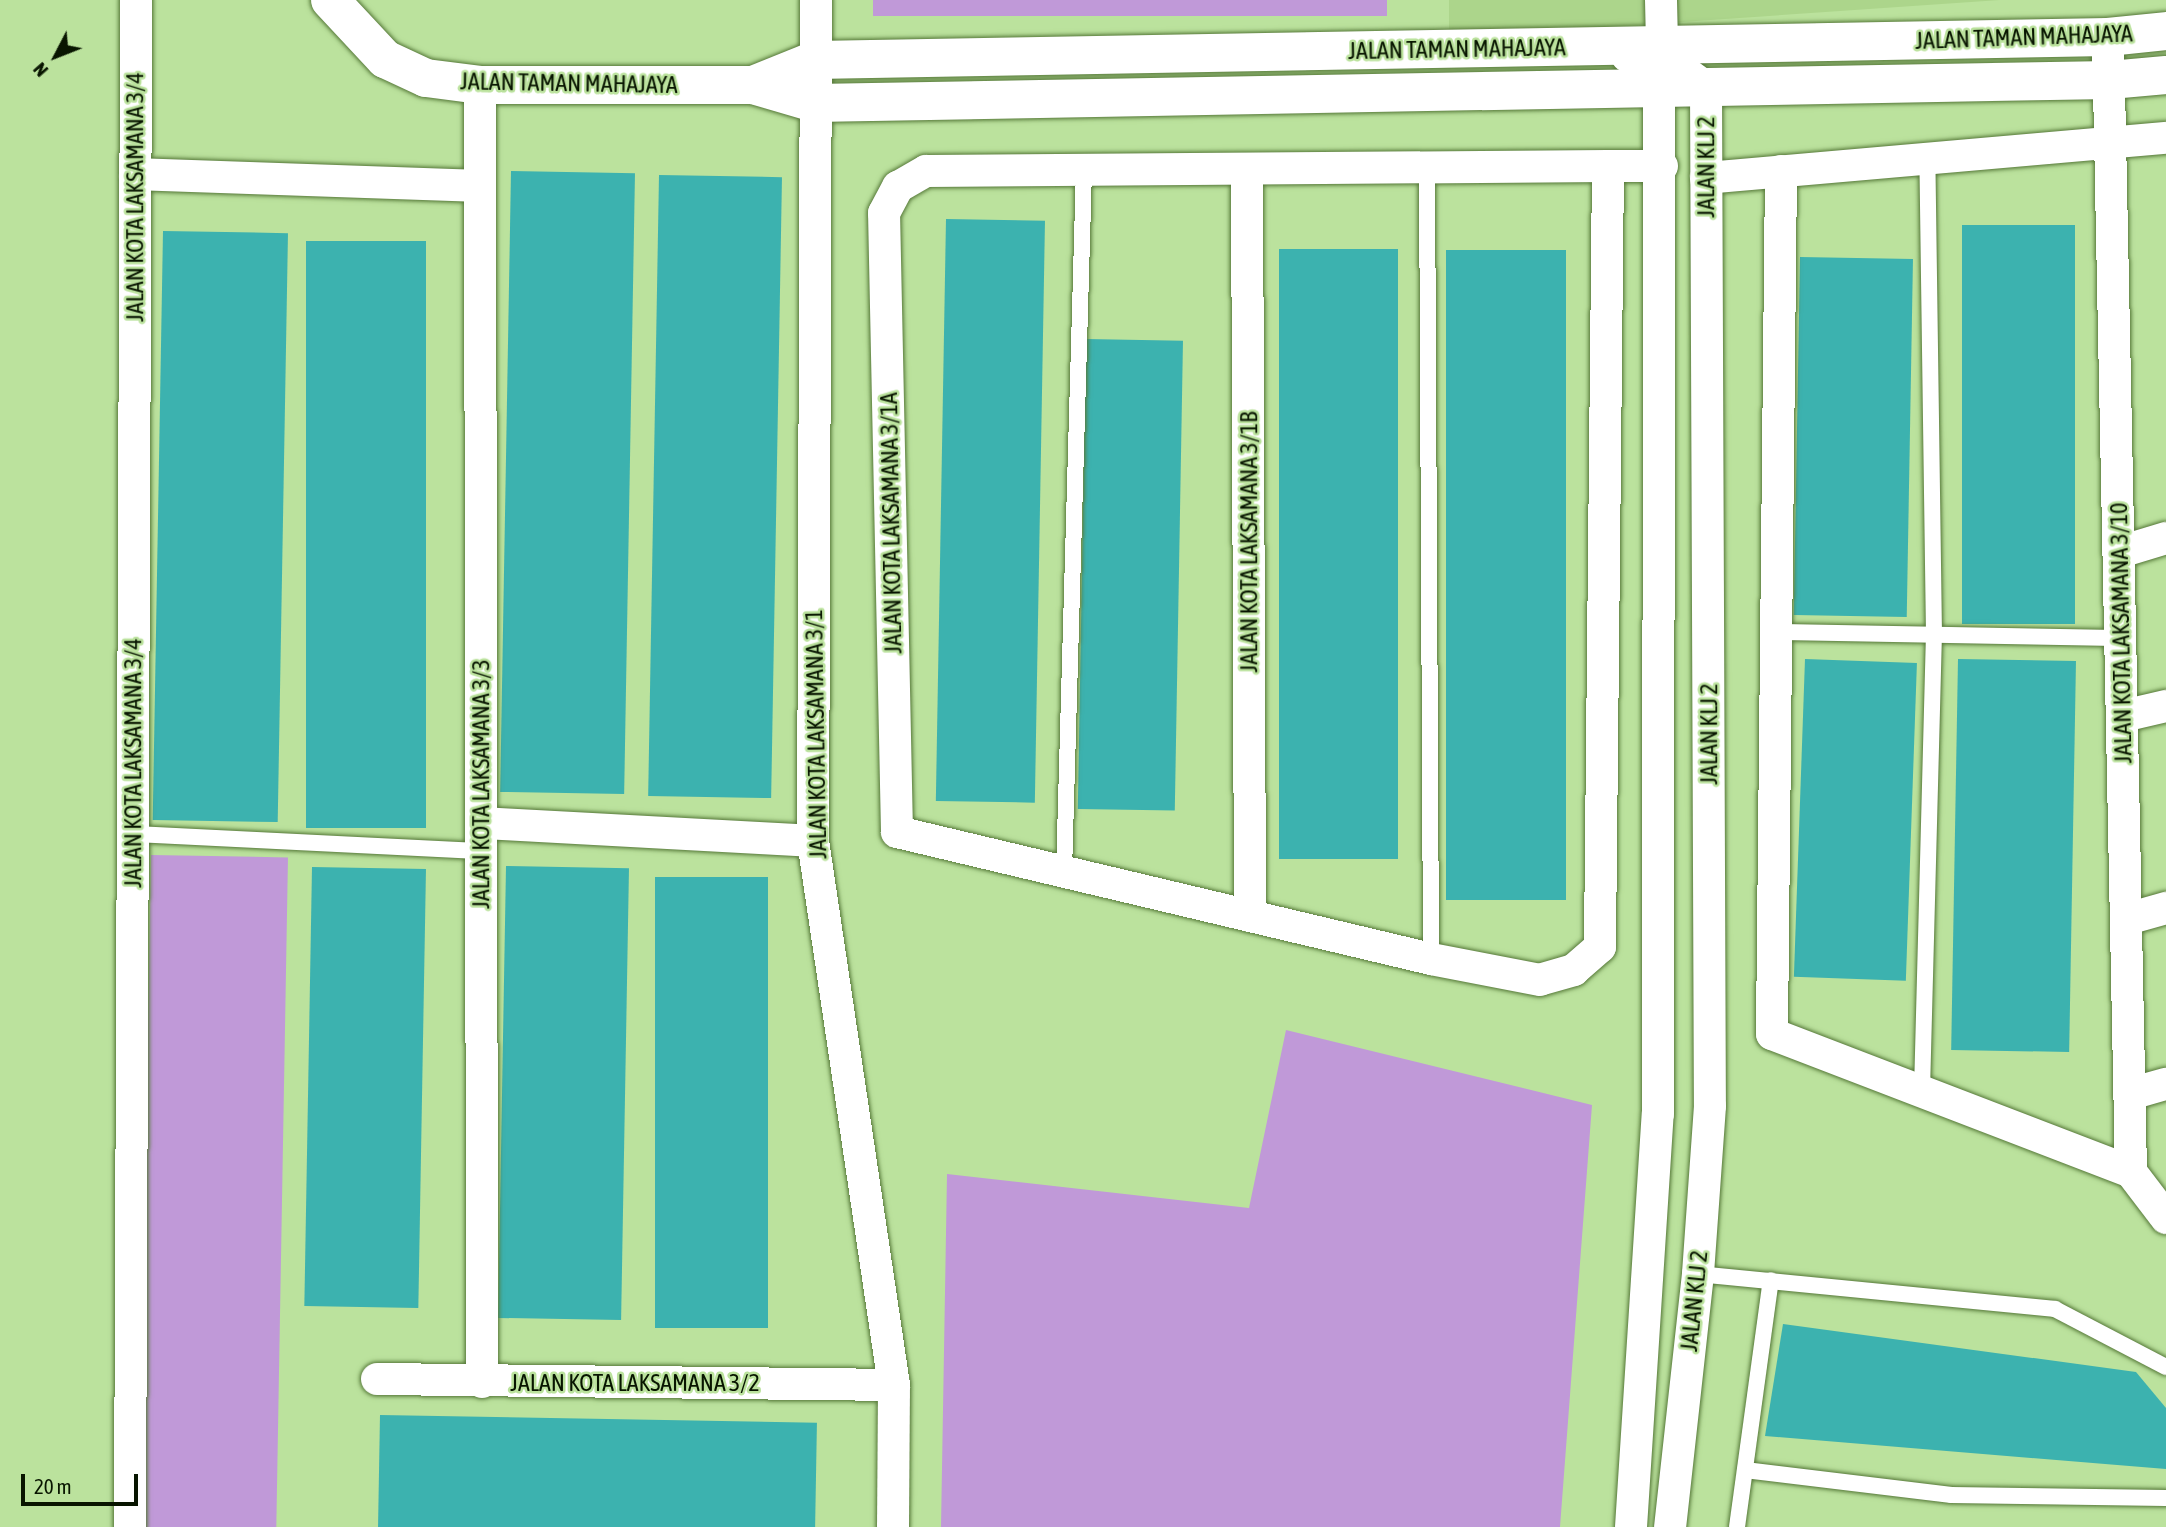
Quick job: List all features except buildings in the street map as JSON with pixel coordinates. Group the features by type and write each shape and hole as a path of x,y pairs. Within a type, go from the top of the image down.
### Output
{"street":[{"name":"JALAN KOTA LAKSAMANA 3/4","path":"130,1527 136,0"},
{"name":"JALAN TAMAN MAHAJAYA","path":"330,0 385,59 426,78 480,85 753,85 814,103 1676,72 2110,80 2166,75"},
{"name":"JALAN KOTA LAKSAMANA 3/1","path":"816,0 813,841 894,1385 893,1527"},
{"path":"1661,0 1676,72"},
{"name":"JALAN TAMAN MAHAJAYA","path":"753,85 815,60 1567,47 1676,72 1774,43 2108,37 2166,31"},
{"name":"JALAN KOTA LAKSAMANA 3/10","path":"2108,37 2131,1172"},
{"name":"JALAN KLJ 2","path":"1631,1527 1658,1114 1662,166 1676,72"},
{"name":"JALAN KLJ 2","path":"1670,1527 1698,1274 1710,1106 1706,178 1676,72"},
{"name":"JALAN KOTA LAKSAMANA 3/3","path":"480,85 482,1382"},
{"path":"1706,178 2166,138"},
{"path":"1064,872 1432,959 1540,980 1574,970 1600,947 1608,166"},
{"path":"1084,170 1662,166"},
{"name":"JALAN KOTA LAKSAMANA 3/1B","path":"1247,169 1250,916"},
{"name":"JALAN KOTA LAKSAMANA 3/1A","path":"1064,872 897,832 884,213 898,187 926,171 1084,170"},
{"path":"1781,171 1772,1034 2131,1172 2166,1218"},
{"path":"135,174 480,186"},
{"path":"2120,552 2166,538"},
{"path":"2123,716 2166,706"},
{"path":"482,837 813,841"},
{"path":"2127,919 2166,908"},
{"path":"2130,1094 2166,1084"},
{"name":"JALAN KOTA LAKSAMANA 3/2","path":"377,1379 894,1385"}],"lane":[{"path":"1922,1091 1934,635 1927,158"},
{"path":"1427,167 1432,959"},
{"path":"1064,872 1084,170"},
{"path":"1776,632 2122,638"},
{"path":"133,834 482,837"},
{"path":"1698,1274 2055,1309 2166,1367"},
{"path":"1737,1527 1771,1280"},
{"path":"1745,1470 1951,1495 2166,1498"}],"shaded area":[{"path":"873,0 1387,0 1387,16 873,16"},
{"path":"1449,0 2000,0 1449,38"},
{"path":"151,855 288,857 276,1527 139,1527"},
{"path":"1286,1030 1592,1105 1560,1527 941,1527 947,1174 1249,1208"}]}
